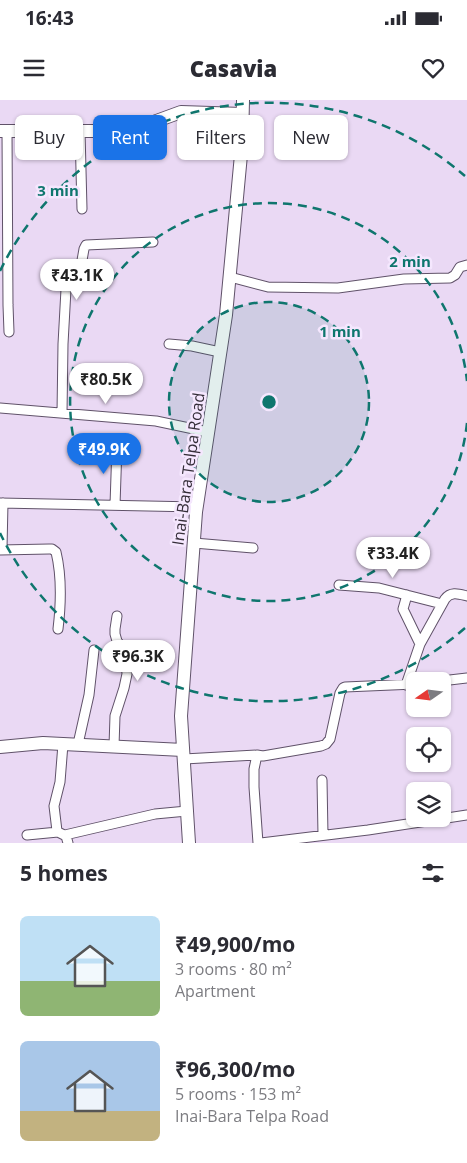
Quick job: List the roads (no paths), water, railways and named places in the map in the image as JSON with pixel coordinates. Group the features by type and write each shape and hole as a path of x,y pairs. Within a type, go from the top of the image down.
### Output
{"street":[{"name":"Inai-Bara Telpa Road","path":"189,843 181,716 197,507 226,315 242,144 243,100"},
{"path":"83,131 129,131 181,112 242,114"},
{"path":"4,131 4,305 9,332"},
{"path":"81,160 82,209"},
{"path":"62,413 63,344 68,269 81,266 84,249 88,245 153,242"},
{"path":"230,276 268,287 338,288 404,279 450,278 455,276 460,267 467,265"},
{"path":"169,344 192,346 220,352"},
{"path":"0,408 156,421 208,432"},
{"path":"115,505 117,446"},
{"path":"58,629 60,591 56,552 52,549 1,550 1,503 197,507"},
{"path":"194,543 253,548"},
{"path":"338,585 380,588 442,604"},
{"path":"413,672 420,644 447,596 454,593 467,596"},
{"path":"407,595 403,606 404,611 420,644"},
{"path":"114,746 115,716 127,674 124,652 115,634 117,616"},
{"path":"78,744 89,695 94,650"},
{"path":"451,680 467,678"},
{"path":"0,748 43,743 78,744 184,754 262,756 321,746 328,742 342,688 348,686 406,684"},
{"path":"62,744 60,782 54,806 57,831 63,837"},
{"path":"256,755 254,787 259,843 368,830 467,815"},
{"path":"322,780 323,835"},
{"path":"27,835 63,837 155,814 187,811"}]}
